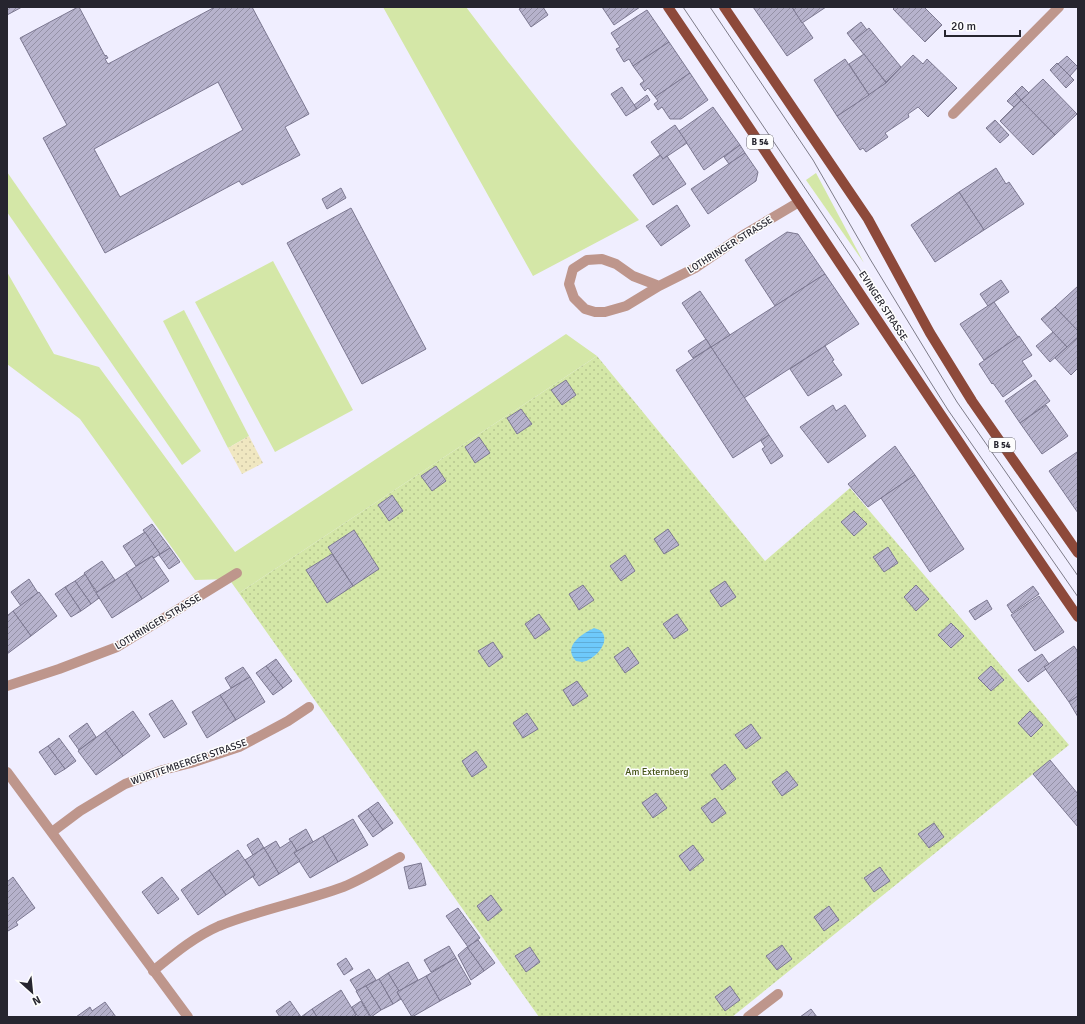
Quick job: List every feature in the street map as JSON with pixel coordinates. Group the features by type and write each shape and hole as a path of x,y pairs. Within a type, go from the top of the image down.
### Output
{"main road":[{"name":"EVINGER STRASSE","path":"668,7 920,386 1078,618"},
{"name":"B 54","path":"724,7 868,219 930,334 972,401 1078,553"}],"street":[{"path":"953,114 1059,7"},
{"name":"LOTHRINGER STRASSE","path":"660,286 633,276 616,264 602,259 587,260 573,269 569,284 574,298 585,309 595,312 605,312 626,306 695,268 745,234 799,202"},
{"name":"LOTHRINGER STRASSE","path":"7,686 59,669 117,647 237,573"},
{"name":"WÜRTTEMBERGER STRASSE","path":"52,832 80,811 125,784 162,770 191,763 239,747 309,708"},
{"path":"7,772 188,1017"},
{"path":"153,971 189,942 217,927 247,916 297,902 345,886 400,857"},
{"path":"748,1017 778,994"}],"green space":[{"path":"383,7 466,7 550,115 639,220 533,276"},
{"path":"7,172 201,451 182,465 7,212"},
{"path":"816,173 864,263 806,180"},
{"path":"273,261 353,410 275,452 195,302"},
{"path":"7,272 54,354 99,367 235,552 566,334 597,356 239,593 229,579 195,580 80,419 7,364"},
{"path":"184,310 249,436 228,448 163,321"},
{"name":"Am Externberg","path":"597,356 765,561 850,488 1069,745 732,1017 539,1017 239,593"}],"sand":[{"path":"249,436 263,463 242,474 228,448"}],"water":[{"path":"594,628 601,631 604,636 603,646 596,655 586,661 576,661 572,656 572,646 579,637"}],"building":[{"path":"7,7 22,7 7,15"},
{"path":"79,7 105,56 106,55 108,58 105,59 108,64 215,7 252,7 309,114 285,127 300,155 242,185 239,181 105,253 43,138 67,125 20,38","holes":["218,82 243,130 120,197 94,149"]},
{"path":"523,7 543,7 548,15 531,27 519,9"},
{"path":"602,7 640,7 614,25"},
{"path":"753,7 792,7 813,38 787,56"},
{"path":"792,7 826,7 802,23"},
{"path":"895,7 924,7 942,25 925,42 893,9"},
{"path":"647,10 669,42 633,66 629,59 624,62 616,49 620,47 611,33"},
{"path":"861,22 867,30 853,41 847,33"},
{"path":"869,28 901,67 886,82 853,41"},
{"path":"669,42 690,73 655,97 648,88 645,91 640,84 644,81 633,66"},
{"path":"864,54 886,83 869,95 849,64"},
{"path":"913,55 923,64 927,59 957,88 928,117 918,107 908,114 909,117 885,133 888,137 866,152 863,148 860,150 837,116 886,83"},
{"path":"1067,56 1078,67 1070,76 1058,64"},
{"path":"845,59 869,95 837,116 814,80"},
{"path":"1057,63 1074,80 1066,88 1050,70"},
{"path":"690,73 708,100 681,119 670,119 662,107 658,110 654,104 658,101 655,97"},
{"path":"1043,79 1077,114 1055,135 1021,100"},
{"path":"1022,86 1029,93 1021,100 1015,93"},
{"path":"622,87 637,109 626,116 611,94"},
{"path":"1015,93 1021,100 1014,107 1007,101"},
{"path":"647,95 650,100 637,109 634,105"},
{"path":"1021,100 1055,135 1033,155 1000,121"},
{"path":"713,107 740,145 704,170 679,131"},
{"path":"995,120 1009,135 1000,143 986,128"},
{"path":"675,125 687,143 663,159 651,142"},
{"path":"740,145 745,153 729,164 724,157"},
{"path":"745,153 758,172 756,181 708,214 691,189"},
{"path":"660,155 663,159 667,156 686,184 653,205 633,175"},
{"path":"996,168 1006,184 1009,182 1024,204 984,230 959,192"},
{"path":"341,188 346,198 327,209 322,199"},
{"path":"959,192 984,230 935,262 911,225"},
{"path":"677,205 690,226 661,246 646,226"},
{"path":"351,208 426,349 362,384 287,243"},
{"path":"787,232 798,234 825,274 775,306 745,260"},
{"path":"825,274 859,324 744,398 711,347"},
{"path":"1001,280 1009,292 988,306 980,294"},
{"path":"1078,286 1078,331 1055,307"},
{"path":"700,291 730,335 711,347 682,303"},
{"path":"994,302 1018,337 984,360 960,324"},
{"path":"1055,307 1078,331 1078,337 1067,347 1041,319"},
{"path":"1053,332 1067,347 1050,362 1036,346"},
{"path":"1019,336 1032,355 1022,361 1032,376 1003,397 993,383 992,384 979,364"},
{"path":"1078,337 1078,368 1071,375 1055,358"},
{"path":"706,339 711,347 693,358 688,351"},
{"path":"825,346 834,360 832,361 842,375 808,396 790,369"},
{"path":"711,347 769,435 733,458 676,370"},
{"path":"566,380 576,395 562,405 551,390"},
{"path":"1035,380 1050,401 1020,423 1005,401"},
{"path":"833,405 836,411 845,405 866,436 828,463 800,427"},
{"path":"1046,405 1068,436 1042,454 1020,423"},
{"path":"521,409 532,424 517,434 507,418"},
{"path":"769,435 783,456 771,464 762,449 765,447 761,441"},
{"path":"479,437 490,453 475,463 465,447"},
{"path":"895,446 915,475 868,507 848,484"},
{"path":"1077,452 1078,453 1078,513 1049,471"},
{"path":"436,466 446,481 432,491 421,476"},
{"path":"915,475 964,549 930,572 881,498"},
{"path":"392,495 403,511 389,521 378,505"},
{"path":"854,511 867,524 854,536 841,522"},
{"path":"152,524 170,548 160,554 143,530"},
{"path":"668,529 679,545 664,554 654,539"},
{"path":"354,530 379,569 353,586 328,547"},
{"path":"145,532 160,554 154,558 152,556 136,566 123,546"},
{"path":"888,547 898,563 884,572 873,557"},
{"path":"170,548 180,562 169,569 159,555"},
{"path":"332,554 353,586 327,603 306,570"},
{"path":"625,555 635,571 621,581 610,566"},
{"path":"152,556 169,581 142,599 126,573"},
{"path":"102,561 115,580 97,592 84,573"},
{"path":"126,573 142,599 112,618 96,593"},
{"path":"85,574 99,598 91,604 75,581"},
{"path":"29,579 38,593 21,606 11,592"},
{"path":"75,581 91,604 81,611 65,587"},
{"path":"725,581 736,597 721,607 710,591"},
{"path":"583,585 594,600 579,610 569,594"},
{"path":"916,585 929,599 916,611 904,597"},
{"path":"1033,586 1039,594 1012,613 1007,605"},
{"path":"65,587 81,611 71,617 55,594"},
{"path":"39,592 57,616 31,636 13,611"},
{"path":"1039,596 1064,632 1035,651 1011,615"},
{"path":"987,600 992,609 975,620 969,611"},
{"path":"13,611 31,636 7,654 7,616"},
{"path":"539,614 550,629 535,639 525,624"},
{"path":"677,614 688,630 674,639 663,624"},
{"path":"951,623 964,636 951,648 938,635"},
{"path":"493,642 503,657 489,667 478,651"},
{"path":"1074,646 1078,652 1078,696 1069,702 1044,667"},
{"path":"628,647 639,663 625,673 614,657"},
{"path":"1042,654 1049,664 1044,667 1046,669 1028,682 1018,670"},
{"path":"276,659 292,681 283,688 266,666"},
{"path":"266,666 283,688 273,695 256,673"},
{"path":"991,666 1004,680 991,691 978,678"},
{"path":"243,667 250,677 231,688 225,678"},
{"path":"250,677 265,702 236,720 220,695"},
{"path":"577,681 588,696 573,706 563,690"},
{"path":"220,695 236,720 207,738 192,712"},
{"path":"1078,696 1078,717 1069,702"},
{"path":"172,700 187,724 164,738 149,714"},
{"path":"133,711 150,736 123,756 105,731"},
{"path":"1030,711 1043,725 1031,737 1018,723"},
{"path":"527,713 538,729 523,738 513,723"},
{"path":"87,723 96,737 79,750 69,736"},
{"path":"751,724 761,738 746,749 735,735"},
{"path":"105,731 123,756 96,775 78,751"},
{"path":"59,738 76,761 65,769 48,746"},
{"path":"48,746 65,769 55,775 39,752"},
{"path":"476,751 487,767 472,777 462,761"},
{"path":"1050,760 1078,794 1078,827 1033,774"},
{"path":"725,764 736,779 722,790 711,775"},
{"path":"787,771 798,785 782,796 772,782"},
{"path":"656,793 667,808 653,818 642,803"},
{"path":"715,798 726,813 712,823 701,808"},
{"path":"378,802 393,823 383,830 368,809"},
{"path":"368,809 383,830 373,837 358,816"},
{"path":"353,819 368,845 338,862 323,836"},
{"path":"934,823 944,837 929,848 918,834"},
{"path":"306,829 313,842 297,851 289,839"},
{"path":"323,836 338,862 310,878 294,853"},
{"path":"258,838 264,848 253,855 247,845"},
{"path":"276,841 280,848 291,841 297,851 294,853 300,861 279,874 264,848"},
{"path":"693,845 704,860 690,871 679,856"},
{"path":"264,848 279,874 259,886 253,877 255,875 245,860"},
{"path":"238,850 255,875 226,895 209,870"},
{"path":"421,863 426,885 409,889 404,867"},
{"path":"880,867 890,881 874,892 864,878"},
{"path":"209,870 226,895 198,915 181,890"},
{"path":"13,877 35,908 16,922 18,925 8,931 7,882"},
{"path":"162,877 179,899 158,914 142,892"},
{"path":"491,895 502,910 488,921 477,906"},
{"path":"829,906 839,920 824,931 814,917"},
{"path":"458,908 480,938 468,947 446,916"},
{"path":"478,940 495,963 484,971 467,947"},
{"path":"782,945 792,959 777,970 766,956"},
{"path":"449,946 456,958 431,972 424,960"},
{"path":"467,947 484,971 471,980 458,955"},
{"path":"530,947 540,962 526,972 515,956"},
{"path":"346,958 353,969 344,975 337,964"},
{"path":"456,958 471,984 440,1001 426,976"},
{"path":"408,962 418,980 399,991 388,973"},
{"path":"369,969 376,980 357,991 350,980"},
{"path":"388,973 399,991 397,992 401,999 393,1004 379,979"},
{"path":"426,976 440,1001 412,1017 397,992"},
{"path":"379,979 393,1004 381,1010 366,986"},
{"path":"366,986 381,1010 371,1017 356,991"},
{"path":"730,986 740,1000 725,1011 715,997"},
{"path":"341,990 356,1015 353,1017 317,1017 312,1009"},
{"path":"290,1001 301,1017 280,1017 276,1011"},
{"path":"361,1001 370,1017 358,1017 352,1007"},
{"path":"105,1002 116,1017 76,1017 90,1007 92,1011"},
{"path":"312,1009 317,1017 301,1017"},
{"path":"811,1009 817,1017 800,1017"}],"tram line":[{"path":"683,7 858,267 948,410 1078,597"},
{"path":"710,7 813,160 870,259 957,402 1078,576"}]}
